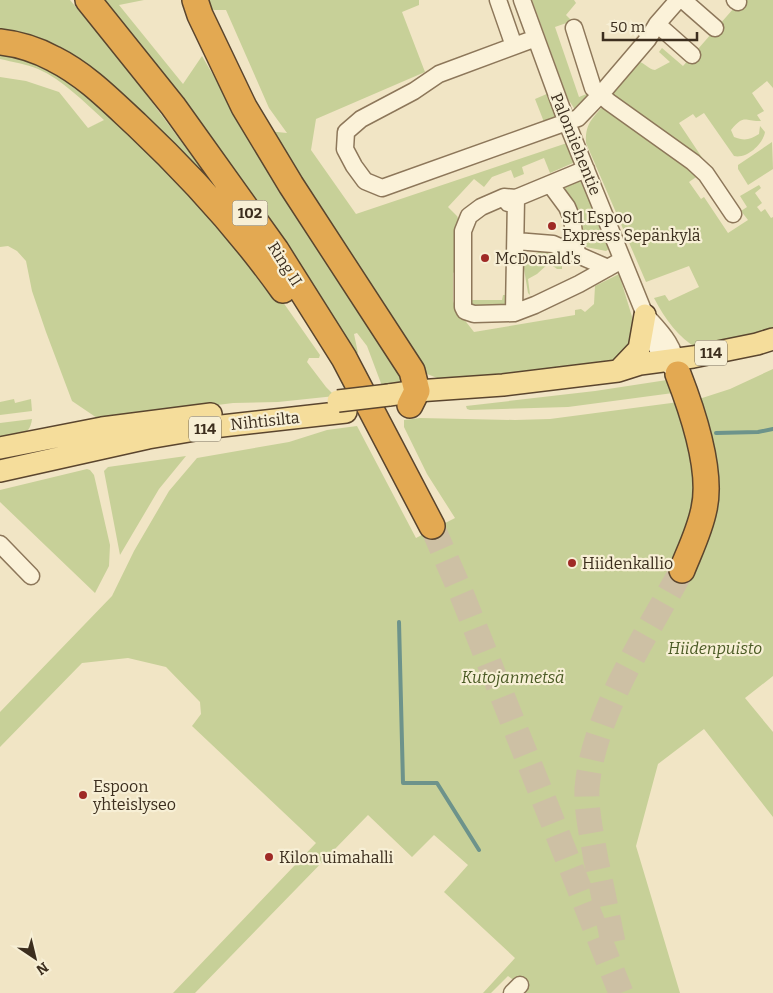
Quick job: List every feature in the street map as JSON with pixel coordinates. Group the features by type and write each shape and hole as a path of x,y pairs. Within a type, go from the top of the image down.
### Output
{"highway":[{"name":"Ring II","path":"88,0 173,106 276,250 344,358 432,526"},
{"path":"195,0 200,15 244,107 291,185 412,371 403,399"},
{"path":"0,42 33,49 55,59 78,74 103,93 164,151 215,204 256,252 389,442"},
{"path":"673,364 686,396 700,446 706,482 705,508 682,570"}],"main road":[{"path":"618,371 639,349 645,314"},
{"name":"114","path":"673,364 699,370 724,363 765,341"},
{"name":"Nihtisilta","path":"0,472 148,438 213,427 342,407 618,371 642,376 673,364"},
{"name":"Nihtisilta","path":"0,448 51,437 148,422 342,407"}],"street":[{"path":"498,0 514,46"},
{"name":"Palomiehentie","path":"522,0 567,123 622,260 645,314 672,347 673,364"},
{"path":"536,38 439,74 414,91 361,118 346,132 345,149 365,181 382,188 578,118 648,39 657,24 678,0"},
{"path":"683,0 715,28"},
{"path":"657,24 692,55"},
{"path":"574,28 593,88 622,113 694,162 706,174 733,214"},
{"path":"586,169 516,198 504,197 481,207 469,216 463,231 463,308 465,311 474,314 514,313 535,305 622,260"},
{"path":"550,184 567,207 572,219 577,254"},
{"path":"514,313 516,198"},
{"path":"516,241 553,244 608,268"},
{"path":"0,544 31,576"}],"green space":[{"path":"0,0 70,0 123,63 217,190 167,146 0,34"},
{"path":"102,0 144,0 119,5 183,84 202,56 265,164 399,364 402,385 382,386 367,346 357,333 354,334 358,353 355,352"},
{"path":"206,0 419,0 419,5 402,12 425,72 316,119 311,150 356,214 567,143 573,163 550,173 544,158 522,167 524,174 514,178 511,170 492,177 484,187 474,179 448,207 460,222 458,269 453,273 453,301 456,309 474,332 575,315 575,310 581,309 585,312 594,304 595,286 619,274 637,333 621,357 613,360 445,381 427,374 419,367 267,131 287,133 269,108 226,10 210,10"},
{"path":"532,0 574,0 576,3 566,15 572,21 555,27 579,97 589,93 588,100 576,111 568,99"},
{"path":"741,0 773,0 773,88 767,81 752,93 764,111 757,115 761,121 742,120 731,130 734,137 741,139 750,139 759,134 760,126 765,132 764,137 754,150 744,155 734,156 704,113 696,118 693,114 679,123 709,168 610,95 639,62 655,70 670,62 659,52 662,48 683,66"},
{"path":"0,49 78,80 257,265 320,355 319,358 309,358 307,362 335,396 278,402 233,403 100,420 72,401 32,291 26,261 17,251 8,246 0,247 0,77 26,81 59,92 88,128 104,120 56,79 38,69 0,59"},
{"path":"549,93 557,117 544,122 535,99"},
{"path":"603,106 702,173 689,182 701,199 704,197 728,233 748,220 741,211 747,207 740,196 759,185 761,188 755,193 762,203 757,207 761,212 765,209 771,218 773,217 773,329 698,349 684,339 667,320 654,298 665,295 669,301 699,287 689,266 646,282 586,143 588,126"},
{"path":"772,142 773,169 748,185 738,169 738,165"},
{"path":"580,181 583,183 609,246 609,249 606,251 586,247 581,243 564,192 566,186"},
{"path":"544,248 562,260 562,269 557,269 549,263 528,279 530,295 528,293 523,263"},
{"path":"467,294 472,300 502,300 503,295 506,295 506,303 504,306 472,307"},
{"name":"Kutojanmetsä","path":"773,369 773,676 745,698 773,732 773,817 704,729 658,764 636,846 680,993 526,993 523,987 508,976 491,993 483,993 515,958 444,892 468,865 434,835 412,857 368,815 195,993 173,993 316,843 192,726 201,714 200,702 166,667 128,658 82,663 0,747 0,712 112,596 134,551 169,491 197,458 289,442 327,430 357,426 416,538 455,518 427,474 404,427 404,420 420,418 550,419 679,402 693,446 699,485 694,519 678,562 680,568 687,572 695,563 700,550 713,509 716,486 710,448 696,400 730,389"},
{"path":"667,380 671,382 673,393 568,407 470,410 466,406 595,391"},
{"path":"14,399 15,403 31,399 32,411 0,415 0,402"},
{"path":"32,419 28,430 21,436 0,442 0,423"},
{"path":"186,456 159,489 120,555 104,471 108,467"},
{"path":"87,469 94,475 110,545 109,566 95,593 0,502 0,490"}],"waterway":[{"path":"716,433 758,432 773,429"},
{"path":"399,622 403,783 437,783 479,850"}],"tunnel":[{"path":"432,526 462,595 621,993"},
{"path":"613,942 588,815 587,788 591,760 610,704 638,647 682,570"}],"place":[{"name":"St1 Espoo Express Sepänkylä","path":"552,226"},
{"name":"McDonald's","path":"485,258"},
{"name":"Hiidenkallio","path":"572,563"},
{"name":"Espoon yhteislyseo","path":"83,795"},
{"name":"Kilon uimahalli","path":"269,857"}],"park label":[{"name":"Hiidenpuisto","path":"715,648"}]}
